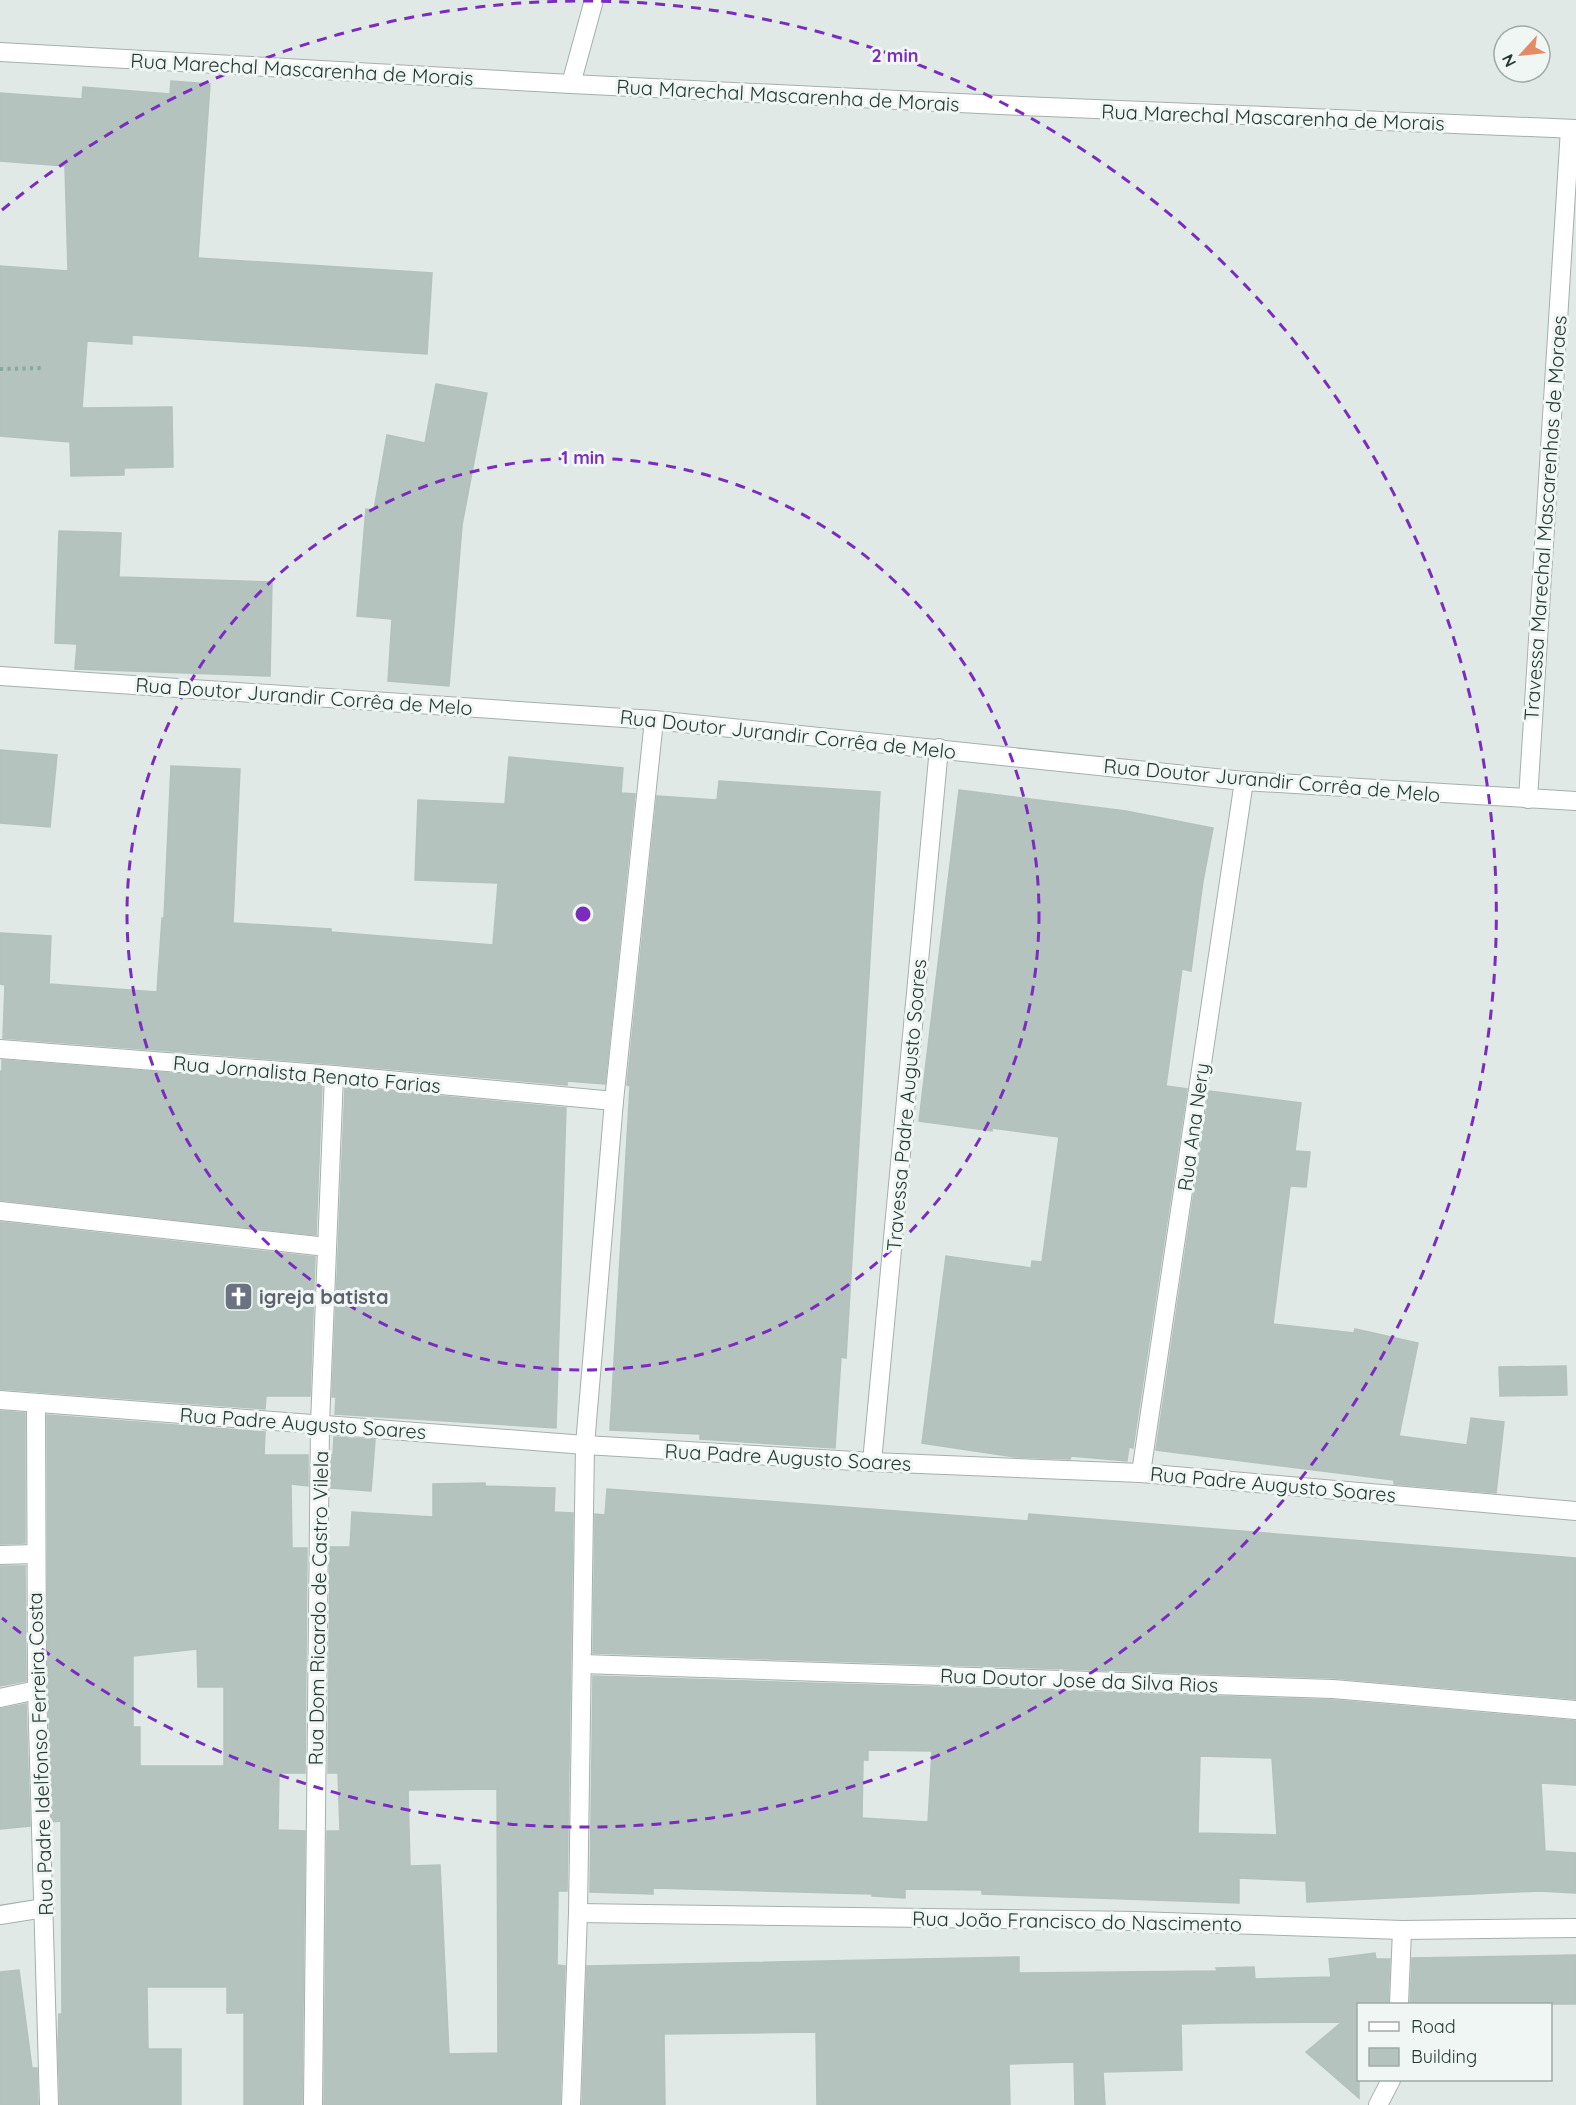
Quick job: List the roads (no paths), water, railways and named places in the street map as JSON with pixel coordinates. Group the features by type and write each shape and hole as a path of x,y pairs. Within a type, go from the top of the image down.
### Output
{"street":[{"path":"571,84 594,0"},
{"name":"Rua Marechal Mascarenha de Morais","path":"0,52 571,84 1573,129"},
{"name":"Travessa Marechal Mascarenhas de Moraes","path":"1528,799 1573,129"},
{"name":"Rua Doutor Jurandir Corrêa de Melo","path":"0,676 654,720 939,748 1245,782 1576,801"},
{"path":"571,2105 578,1913 585,1445 614,1101 654,720"},
{"name":"Travessa Padre Augusto Soares","path":"872,1462 939,748"},
{"name":"Rua Ana Nery","path":"1141,1473 1245,782"},
{"name":"Rua Jornalista Renato Farias","path":"0,1049 334,1075 614,1101"},
{"name":"Rua Dom Ricardo de Castro Vilela","path":"313,2105 320,1424 334,1075"},
{"path":"0,1211 327,1247"},
{"name":"Rua Padre Augusto Soares","path":"0,1400 585,1445 872,1462 1141,1473 1576,1511"},
{"name":"Rua Padre Idelfonso Ferreira Costa","path":"36,1403 37,1690 49,2105"},
{"path":"0,1555 35,1554"},
{"name":"Rua Doutor Jose da Silva Rios","path":"582,1664 1334,1689 1576,1710"},
{"path":"0,1698 37,1690"},
{"path":"0,1915 44,1908"},
{"name":"Rua João Francisco do Nascimento","path":"578,1913 1135,1921 1402,1930 1576,1928"},
{"path":"1399,2003 1402,1930"},
{"path":"1378,2105 1390,2081"}],"place":[{"name":"igreja batista","path":"238,1296"}]}
